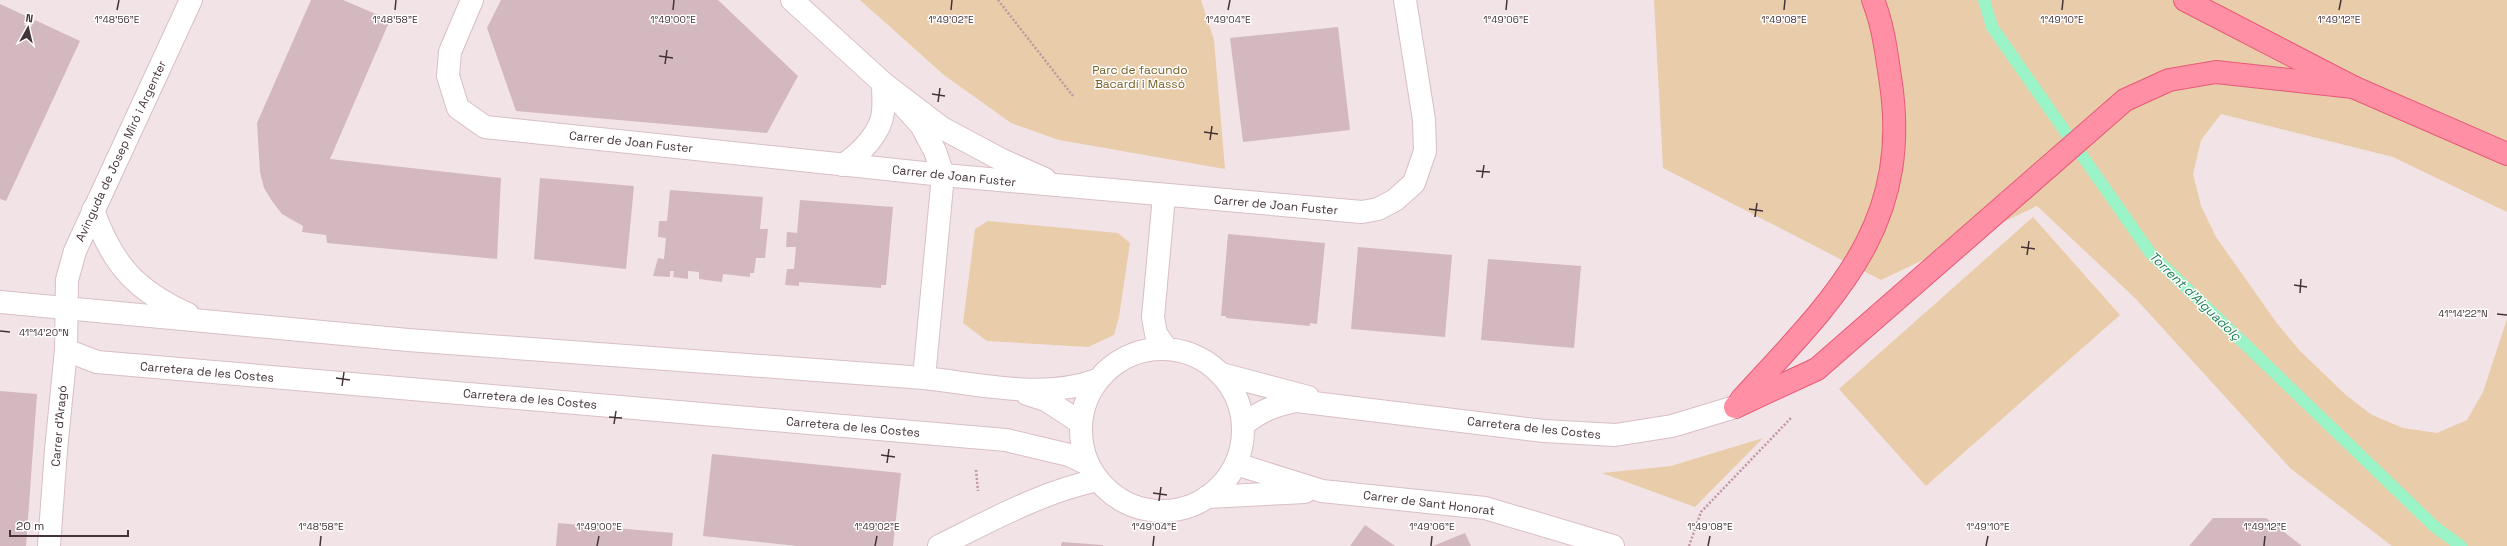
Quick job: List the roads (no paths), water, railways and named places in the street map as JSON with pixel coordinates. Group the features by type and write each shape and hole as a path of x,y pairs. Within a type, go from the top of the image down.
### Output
{"main road":[{"path":"1735,407 1825,308 1850,274 1877,224 1893,167 1896,110 1881,21 1873,0"},
{"path":"2185,0 2354,87 2507,154"},
{"path":"1735,407 1817,369 2125,100 2168,80 2216,72 2354,87"}],"street":[{"name":"Avinguda de Josep Miró i Argenter","path":"66,306 68,280 75,251 191,0"},
{"name":"Carrer de Joan Fuster","path":"472,0 450,52 448,76 458,108 486,127 1065,187 1362,212 1378,209 1395,200 1414,183 1425,151 1424,120 1405,0"},
{"path":"792,0 883,83 942,128 1002,160 1065,187"},
{"path":"843,164 856,156 873,136 884,113 883,83"},
{"path":"883,83 921,125 935,151 943,175 924,378"},
{"path":"1164,196 1153,317 1156,334 1166,348"},
{"path":"93,210 102,235 114,255 137,285 169,305 202,320"},
{"path":"0,302 66,306 408,340 924,378 1007,388 1044,390 1077,388 1097,380"},
{"name":"Carrer d'Aragó","path":"49,546 56,450 66,350 66,306"},
{"path":"939,546 1029,502 1073,485 1093,472 1082,444 1081,423 1089,393 1097,380 1111,366 1128,356 1147,350 1166,348 1199,358 1221,374 1232,390 1240,406 1243,426 1242,445 1236,464 1224,482 1207,497"},
{"name":"Carretera de les Costes","path":"66,350 97,362 1006,440 1069,455 1093,472 1116,496 1137,507 1161,511 1185,507 1207,497"},
{"name":"Carretera de les Costes","path":"1221,374 1330,404"},
{"path":"1007,388 1046,400 1081,423"},
{"name":"Carretera de les Costes","path":"1243,426 1258,413 1275,405 1297,401 1544,431 1615,435 1672,426 1735,407"},
{"name":"Carrer de Sant Honorat","path":"1236,464 1322,491"},
{"name":"Carrer de Sant Honorat","path":"1207,497 1322,491 1485,508 1569,537 1613,546"}],"waterway":[{"name":"Torrent d'Aiguadolç","path":"1984,0 1992,27 2151,254 2435,527 2461,546"}],"park label":[{"name":"Parc de facundo Bacardí i Massó","path":"1140,77"}]}
